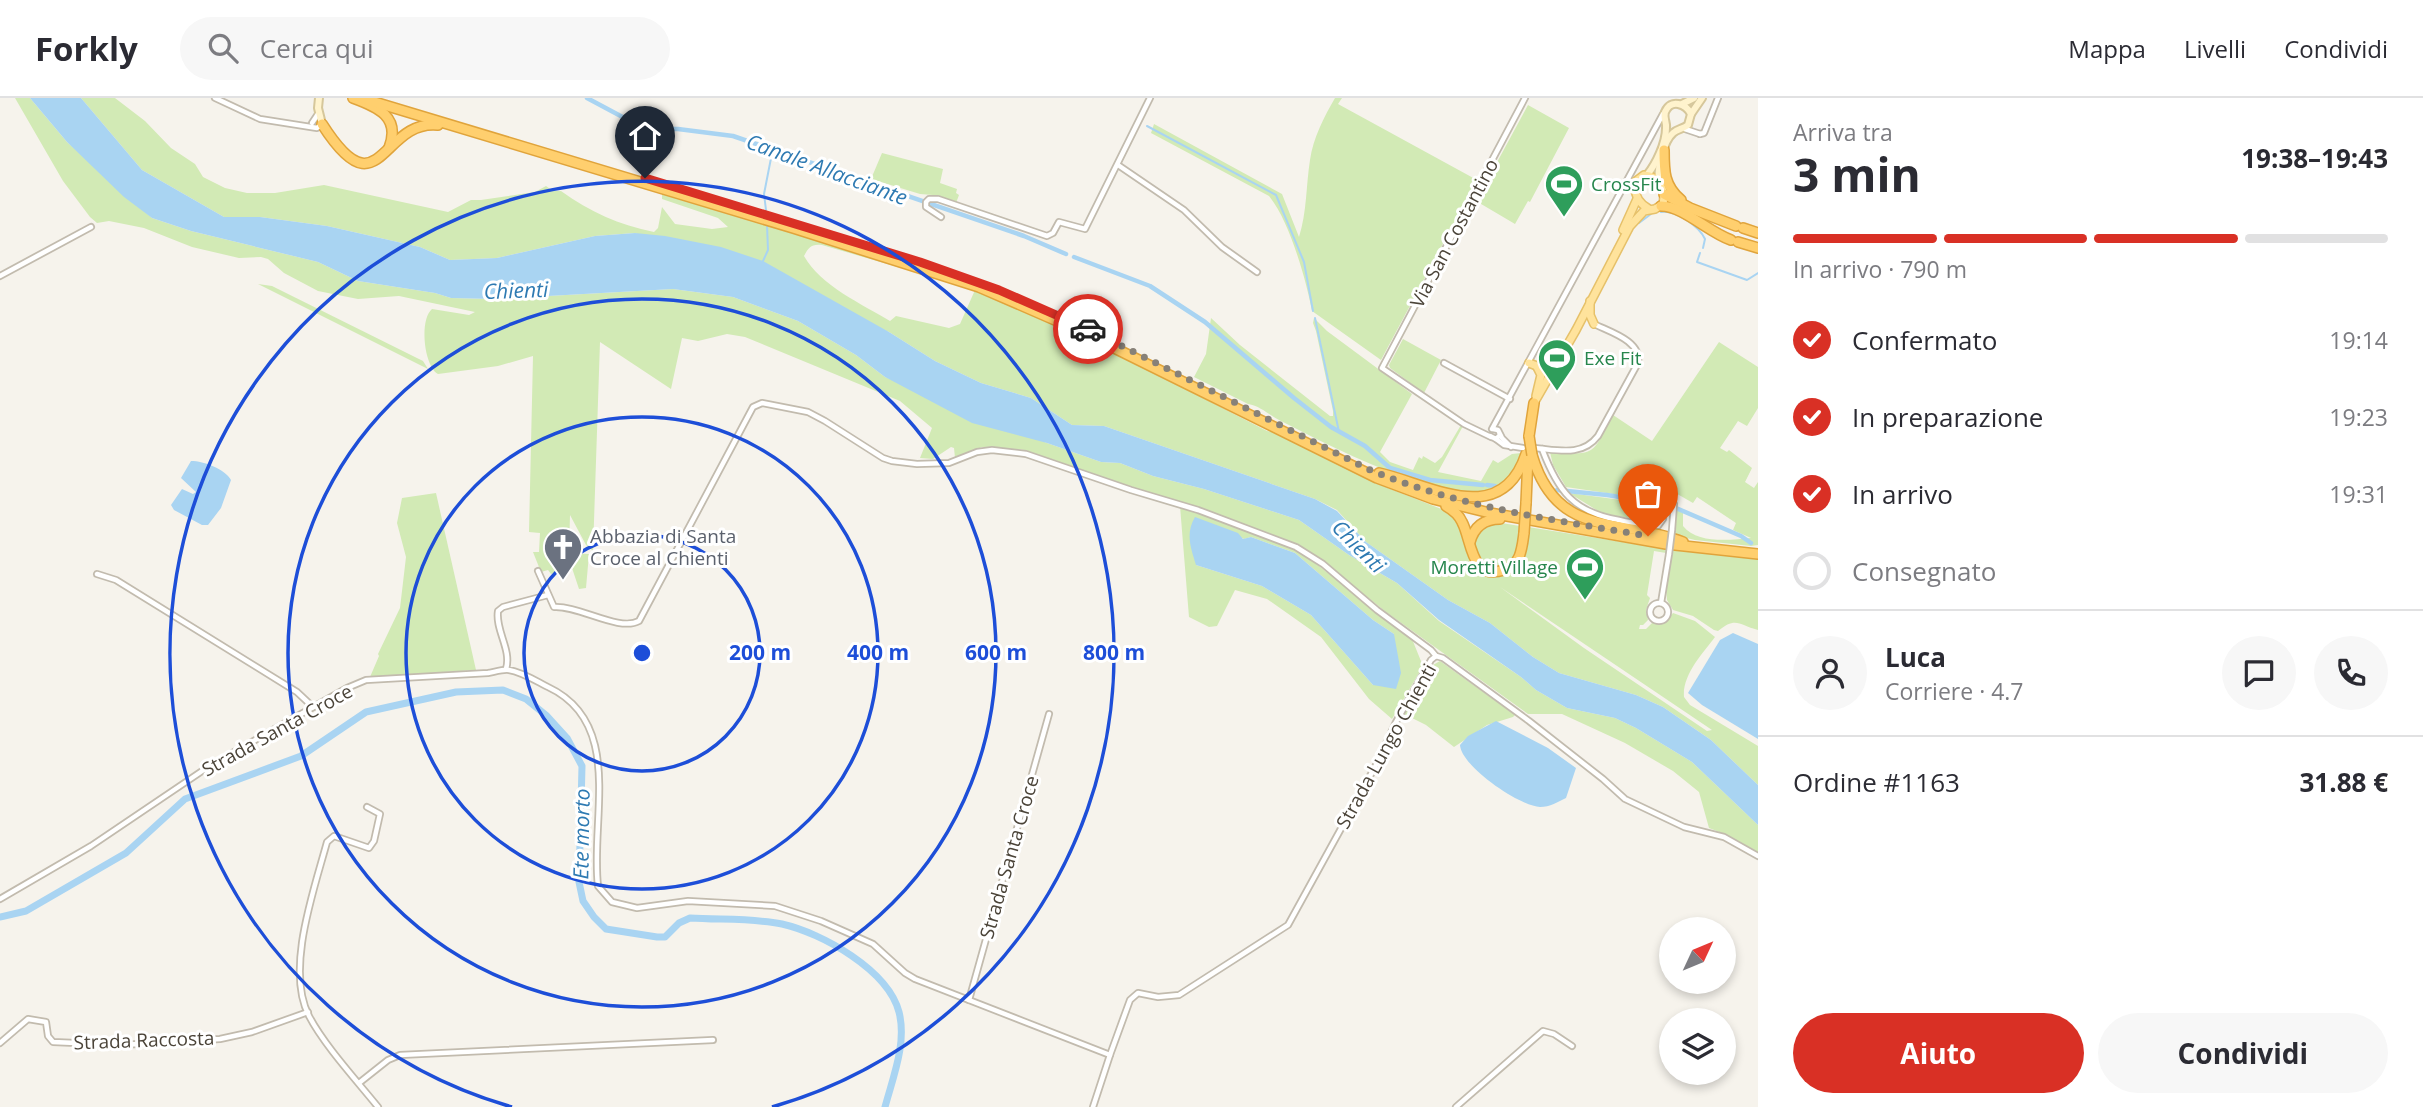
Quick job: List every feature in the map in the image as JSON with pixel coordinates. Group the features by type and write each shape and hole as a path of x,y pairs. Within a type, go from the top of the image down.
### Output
{"highway":[{"path":"354,98 374,106 390,121 392,139 387,152"},
{"path":"361,98 923,265 1066,324 1424,496 1469,509 1666,544 1755,552"},
{"path":"377,98 644,181"},
{"path":"317,127 355,162 374,162 411,130 435,125 510,147 527,149"},
{"path":"1664,150 1664,172 1668,185 1690,208"},
{"path":"1664,194 1690,208 1758,233"},
{"path":"1661,206 1673,208 1711,232 1758,248"},
{"path":"1378,476 1394,487 1453,510 1463,524 1473,557 1481,566 1492,571 1511,567 1518,560 1522,549 1535,400"},
{"path":"1378,476 1443,494 1477,498 1507,484 1529,452"},
{"path":"1529,452 1540,477 1553,496 1580,517 1601,525 1671,537 1683,542"},
{"path":"1378,476 1489,508 1755,552"},
{"path":"1470,548 1474,532 1482,523 1490,520 1501,519 1569,530 1581,529"}],"main road":[{"path":"317,127 320,98"},
{"path":"1649,209 1637,199 1636,181 1647,175 1653,166 1665,136 1667,125 1664,118 1667,109 1694,98"},
{"path":"1535,400 1576,330 1630,226 1639,214 1661,206 1664,194 1657,174 1664,150 1671,135 1682,129 1702,98"},
{"path":"1680,104 1688,108 1691,118"},
{"path":"1667,125 1682,129"},
{"path":"1647,175 1659,183"},
{"path":"1535,400 1637,199"},
{"path":"1576,330 1594,324 1590,315 1591,298"},
{"path":"1533,365 1545,368 1554,362"},
{"path":"1533,365 1541,375 1535,400"}],"street":[{"path":"215,98 260,119 317,127"},
{"path":"941,217 925,205 929,199 938,199 1047,236 1052,234 1059,222 1085,229 1150,98"},
{"name":"Via San Costantino","path":"1495,434 1480,432 1382,368 1525,98"},
{"path":"1594,324 1635,347 1639,355 1598,436 1589,446 1577,451 1542,449 1529,452 1502,444 1495,434 1499,418 1533,365 1667,109 1670,98 1680,104"},
{"path":"1682,129 1702,136 1718,98"},
{"path":"1691,118 1700,134"},
{"path":"1654,131 1659,127 1665,136"},
{"path":"1118,165 1184,210 1222,247 1257,272"},
{"path":"0,276 91,227"},
{"path":"1444,363 1510,399"},
{"path":"538,571 554,607 564,606 626,624 639,621 753,407 762,403 816,416 868,450 892,461 917,464 949,463 977,452 992,450 1026,454 1286,542 1322,564 1377,610 1431,649 1436,656"},
{"path":"1542,449 1551,472 1566,495 1584,510 1600,517 1655,526 1663,519 1661,494 1666,492 1671,496 1674,506 1672,530 1661,603"},
{"path":"97,574 116,580 297,692 313,707"},
{"path":"548,595 503,607 498,611 497,618 507,654 506,669 557,691 574,704 585,718 599,761 598,886 612,902 637,908 688,901 775,906 862,937 915,979 1110,1055 1093,1107"},
{"path":"1654,603 1661,603 1666,606 1668,614 1662,621 1656,621 1649,610 1654,603"},
{"name":"Strada Lungo Chienti","path":"1110,1055 1130,1000 1138,993 1157,997 1179,995 1288,925 1376,765 1396,722 1436,656 1443,658 1529,721 1625,799 1684,827 1724,837 1758,856"},
{"name":"Strada Santa Croce","path":"0,899 91,846 211,765 347,688 366,680 488,673 506,669"},
{"name":"Strada Santa Croce","path":"969,1000 1049,714"},
{"path":"368,807 380,814 374,841 369,848 334,836 327,842 302,939 302,982 307,1012 315,1026 378,1107"},
{"name":"Strada Raccosta","path":"0,1043 28,1019 46,1022 48,1037 53,1042 122,1045 220,1039 252,1032 307,1012"},
{"path":"1456,1107 1543,1031 1572,1046"},
{"path":"359,1083 388,1060 400,1055 713,1040"}],"green space":[{"path":"15,98 30,98 67,142 152,218 191,231 318,262 358,281 451,298 493,299 673,289 733,297 798,321 856,355 885,377 1047,443 1101,462 1120,463 1153,476 1204,489 1299,520 1349,555 1397,583 1439,621 1536,690 1567,708 1615,718 1692,762 1758,825 1758,852 1709,828 1699,792 1673,771 1625,743 1562,714 1528,714 1386,612 1325,563 1287,540 1025,450 982,447 955,458 954,448 951,447 933,459 920,458 932,428 900,401 745,337 727,334 698,341 682,338 671,389 600,342 593,551 586,545 570,515 569,553 589,554 586,588 579,589 572,568 551,574 548,570 541,572 533,552 539,552 540,533 529,532 533,356 498,366 438,374 429,362 425,343 424,332 428,315 432,309 469,315 475,312 399,296 358,299 318,291 284,273 268,259 239,258 192,247 144,228 109,221 97,223 63,181"},
{"path":"81,98 115,98 145,121 171,148 195,164 203,177 225,188 247,193 275,193 324,185 448,212 471,200 535,192 546,186 553,191 561,191 605,217 654,232 658,228 662,207 675,224 712,229 728,227 718,218 662,199 662,193 909,267 901,268 822,245 811,247 804,256 811,267 831,285 890,321 896,316 949,328 960,324 975,290 1061,325 1267,431 1278,433 1388,488 1449,512 1459,521 1470,560 1477,569 1505,574 1512,570 1524,555 1528,527 1666,549 1666,553 1654,551 1647,595 1650,598 1646,610 1648,620 1640,625 1639,629 1646,629 1653,622 1664,623 1673,613 1695,621 1715,637 1690,673 1684,697 1690,705 1758,746 1758,785 1711,740 1663,707 1636,695 1559,673 1533,657 1490,623 1448,600 1366,542 1337,510 1315,499 1104,426 1072,425 1031,398 981,383 935,361 889,332 635,233 595,236 497,258 450,260 420,247 327,226 260,217 224,217 142,170","holes":["1500,587 1712,730 1707,731 1584,648"]},
{"path":"1335,98 1342,98 1338,104 1477,180 1381,360 1312,311 1290,234 1269,196 1151,133 1154,124 1282,194 1299,237 1304,218 1311,152"},
{"path":"1528,105 1569,128 1530,202 1528,201 1515,224 1476,201"},
{"path":"882,153 943,169 940,183 957,189 956,193 959,195 956,203 871,179"},
{"path":"258,284 272,286 423,361 428,369"},
{"path":"1211,318 1240,345 1330,416 1333,416 1333,411 1314,318 1327,331 1412,394 1380,452 1390,462 1413,470 1419,457 1422,459 1423,456 1435,463 1442,457 1461,425 1463,426 1438,472 1481,481 1493,460 1498,463 1512,454 1521,453 1516,467 1499,485 1485,492 1471,493 1430,485 1354,457 1194,377 1206,354"},
{"path":"1403,339 1441,360 1424,393 1390,368 1389,365"},
{"path":"1719,342 1758,367 1758,408 1747,426 1738,421 1720,448 1727,452 1729,450 1752,468 1745,482 1754,488 1758,482 1758,545 1695,540 1674,535 1677,510 1683,513 1683,526 1697,536 1714,540 1751,538 1733,530 1736,523 1697,497 1693,503 1665,487 1656,491 1654,500 1566,487 1553,465 1550,452 1577,453 1591,450 1596,446 1613,415 1652,441"},
{"path":"436,493 476,670 370,677 400,608 406,557 397,523 402,498"},
{"path":"1569,493 1659,505 1659,518 1656,522 1603,514"},
{"path":"1180,506 1301,552 1412,639 1423,666 1392,719 1369,699 1321,637 1267,599 1235,590 1217,626 1209,627 1189,617","holes":["1212,524 1244,539 1251,537 1295,553 1373,620 1394,634 1373,685 1311,615 1262,586 1196,565"]},
{"path":"1489,521 1520,526 1517,547 1511,560 1502,566 1492,566 1484,562 1473,546 1475,536"},
{"path":"1671,550 1758,559 1758,630 1734,623 1718,631 1693,616 1673,610 1667,600 1666,590"},
{"path":"1440,661 1515,715 1487,725 1454,747 1426,725 1404,714 1433,665"}],"water":[{"name":"Chienti","path":"30,98 81,98 142,170 224,217 260,217 327,226 420,247 450,260 497,258 595,236 635,233 721,247 763,261 935,361 981,383 1031,398 1072,425 1104,426 1315,499 1337,511 1366,542 1448,600 1490,623 1533,657 1559,673 1636,695 1663,707 1711,740 1758,785 1758,825 1692,762 1615,718 1567,708 1536,690 1439,620 1397,583 1349,555 1299,520 1204,489 1153,476 1120,463 1101,462 1047,443 972,423 885,377 856,355 798,321 733,297 673,289 493,299 451,298 358,281 318,262 191,231 152,218 124,197 67,142"},
{"path":"191,461 214,466 231,480 221,508 208,525 202,525 174,510 171,505 182,489 193,494 196,492 181,478"},
{"path":"1195,517 1238,533 1243,539 1251,537 1295,553 1373,620 1394,634 1401,673 1396,689 1373,685 1311,615 1262,586 1196,565 1190,535"},
{"path":"1733,633 1758,644 1758,739 1702,705 1688,693 1720,640"},
{"path":"1496,721 1548,748 1576,768 1566,798 1547,806 1531,805 1492,784 1470,763 1460,745 1468,736"}],"waterway":[{"name":"Canale Allacciante","path":"587,98 645,129 678,129 733,136 1024,236 1066,254"},
{"path":"1147,126 1276,195 1304,262 1313,311"},
{"path":"766,210 764,194 773,148"},
{"path":"1661,212 1680,216 1692,224 1705,239 1703,248"},
{"path":"1639,223 1651,214"},
{"path":"763,261 768,250 767,225"},
{"path":"1700,253 1697,262 1747,280 1758,273"},
{"name":"Canale Allacciante","path":"1074,257 1150,286 1205,322 1294,398 1331,427 1365,446 1390,468 1430,480 1483,485"},
{"path":"1315,318 1339,432"},
{"name":"Canale Allacciante","path":"1487,485 1495,486"},
{"name":"Canale Allacciante","path":"1557,490 1669,505 1741,536 1751,543"},
{"name":"Ete morto","path":"0,917 26,911 126,853 185,799 301,756 366,712 456,692 503,690 526,699 547,716 567,738 582,766 579,882 583,901 594,917 606,929 657,937 665,937 679,923 690,918 771,922 816,936 851,956 882,982 899,1012 900,1048 885,1107"}],"way so far":[{"path":"1088,329 1370,470 1409,486 1489,508 1648,536"}],"place":[{"name":"CrossFit","path":"1564,218"},
{"name":"Exe Fit","path":"1557,392"},
{"name":"Abbazia di Santa Croce al Chienti","path":"563,581"},
{"name":"Moretti Village","path":"1585,601"}],"route":[{"path":"645,178 920,262 999,290 1088,329"}]}
